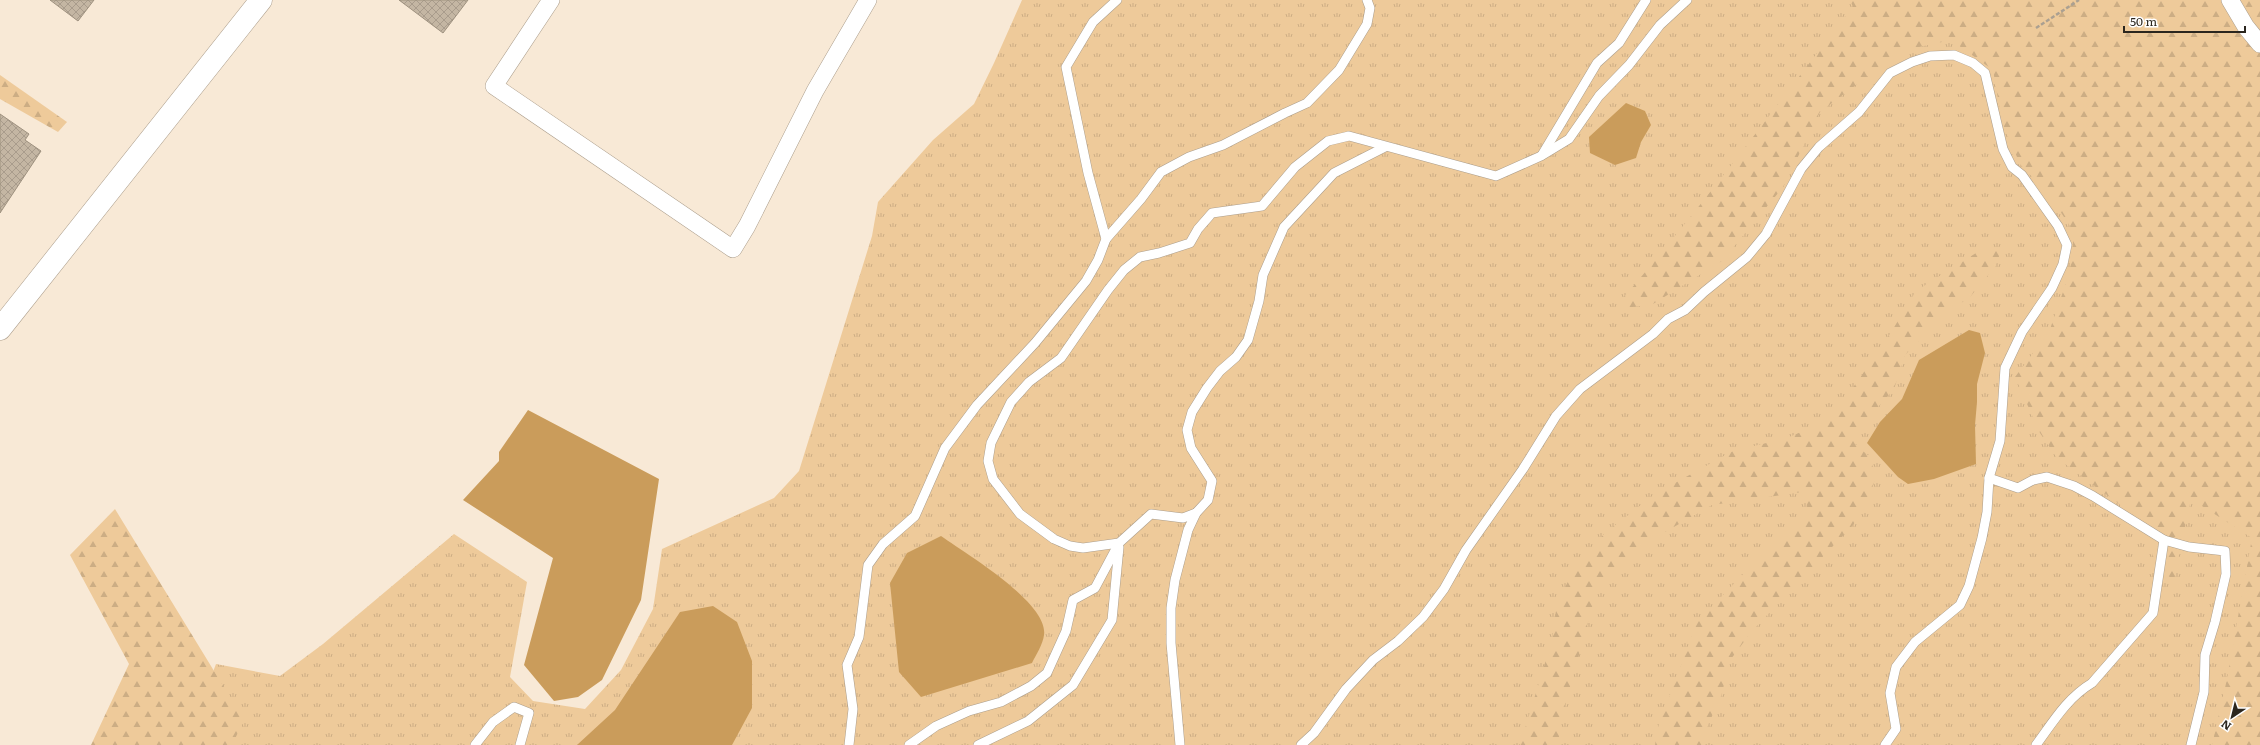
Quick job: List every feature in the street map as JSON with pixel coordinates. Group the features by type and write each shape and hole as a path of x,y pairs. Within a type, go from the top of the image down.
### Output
{"street":[{"path":"0,329 260,0"},
{"path":"551,0 494,86 733,249 747,226 815,91 868,0"},
{"path":"2230,0 2246,27 2260,44"}],"lane":[{"path":"1106,239 1094,198 1066,66 1094,22 1117,0"},
{"path":"849,745 853,709 847,665 859,637 868,565 883,544 915,516 945,448 977,405 1035,343 1086,281 1098,260 1106,239 1141,199 1161,172 1188,157 1224,144 1285,113 1307,104 1339,70 1367,24 1370,8 1367,0"},
{"path":"1541,156 1597,63 1619,43 1646,0"},
{"path":"1119,543 1083,548 1070,546 1054,539 1020,514 993,480 988,462 991,443 1012,402 1029,382 1062,358 1108,290 1124,270 1140,257 1159,254 1190,243 1198,229 1212,213 1262,206 1295,167 1328,141 1348,136 1496,176 1541,156 1569,139 1599,96 1629,65 1660,25 1687,0"},
{"path":"1301,745 1314,733 1346,689 1373,660 1398,641 1423,617 1444,589 1466,550 1523,468 1556,416 1580,388 1652,334 1668,319 1685,310 1704,292 1747,257 1766,234 1801,169 1819,147 1859,112 1890,73 1912,62 1930,56 1954,55 1973,63 1985,73 2003,149 2012,166 2022,175 2058,226 2067,245 2063,264 2052,288 2022,332 2005,368 2000,441 1989,478 1987,512 1982,538 1969,586 1960,604 1915,642 1896,667 1890,693 1896,729 1884,745"},
{"path":"1180,745 1171,643 1171,608 1174,580 1188,530 1196,513 1208,500 1212,481 1191,448 1187,430 1192,412 1211,382 1220,371 1236,357 1248,340 1259,301 1262,276 1284,227 1334,173 1385,147"},
{"path":"1989,478 2018,488 2033,480 2047,477 2074,486 2113,506 2164,540 2189,547 2225,551 2226,574 2216,622 2204,655 2204,692 2191,745"},
{"path":"909,745 936,726 970,712 1001,702 1032,686 1047,673 1066,631 1073,600 1094,588 1119,543 1152,514 1183,518 1196,513"},
{"path":"2036,745 2067,701 2080,690 2092,683 2153,613 2164,540"},
{"path":"978,745 1028,721 1073,685 1112,620 1119,543"},
{"path":"475,745 493,722 514,707 529,713 520,745"}],"path":[{"path":"2036,28 2079,0"}],"green space":[{"path":"1022,0 1969,0 2260,522 2260,745 185,745 216,664 280,676 323,644 454,534 527,582 510,677 533,701 585,709 621,670 653,609 662,549 774,498 799,471 872,236 878,202 933,140 974,104"},
{"path":"1849,0 2260,0 2260,745 2212,745 2227,679 2252,538 2191,499 2174,579 2154,569 2149,526 2057,458 2040,433 2015,377 2049,332 2070,272 2074,232 2050,196 2020,164 2002,122 1993,70 1951,40 1901,51 1820,112 1783,187 1722,261 1653,304 1613,310 1675,236 1765,122 1853,6"},
{"path":"0,75 67,122 58,132 0,99"},
{"path":"2003,246 1995,267 1970,297 1945,314 1905,355 1894,389 1871,415 1855,444 1871,458 1875,479 1867,504 1853,525 1752,631 1731,659 1721,696 1704,734 1703,745 1655,745 1658,727 1697,622 1752,565 1810,515 1802,492 1712,505 1653,539 1608,579 1595,597 1562,716 1558,745 1520,745 1552,640 1557,603 1574,570 1604,534 1655,494 1733,451 1787,438 1831,419 1887,339 1916,291 1976,253"},
{"path":"115,509 244,720 232,745 91,745 129,664 70,555"}],"shaded area":[{"path":"1626,103 1645,111 1651,125 1641,142 1636,158 1615,165 1590,153 1589,137"},
{"path":"1969,330 1980,333 1985,353 1977,384 1975,425 1976,464 1934,479 1908,484 1898,477 1867,443 1880,422 1902,399 1919,360"},
{"path":"528,410 659,479 641,600 602,680 578,697 554,701 524,665 553,558 463,500 499,461 499,452"},
{"path":"941,536 985,566 1020,594 1033,608 1042,622 1044,635 1041,646 1032,663 921,697 899,672 890,583 907,553"},
{"path":"713,606 737,622 752,661 752,708 732,745 577,745 615,710 680,612"}],"building":[{"path":"50,0 94,0 78,21"},
{"path":"399,0 468,0 443,33"},
{"path":"0,114 29,134 25,140 41,151 0,213"}]}
